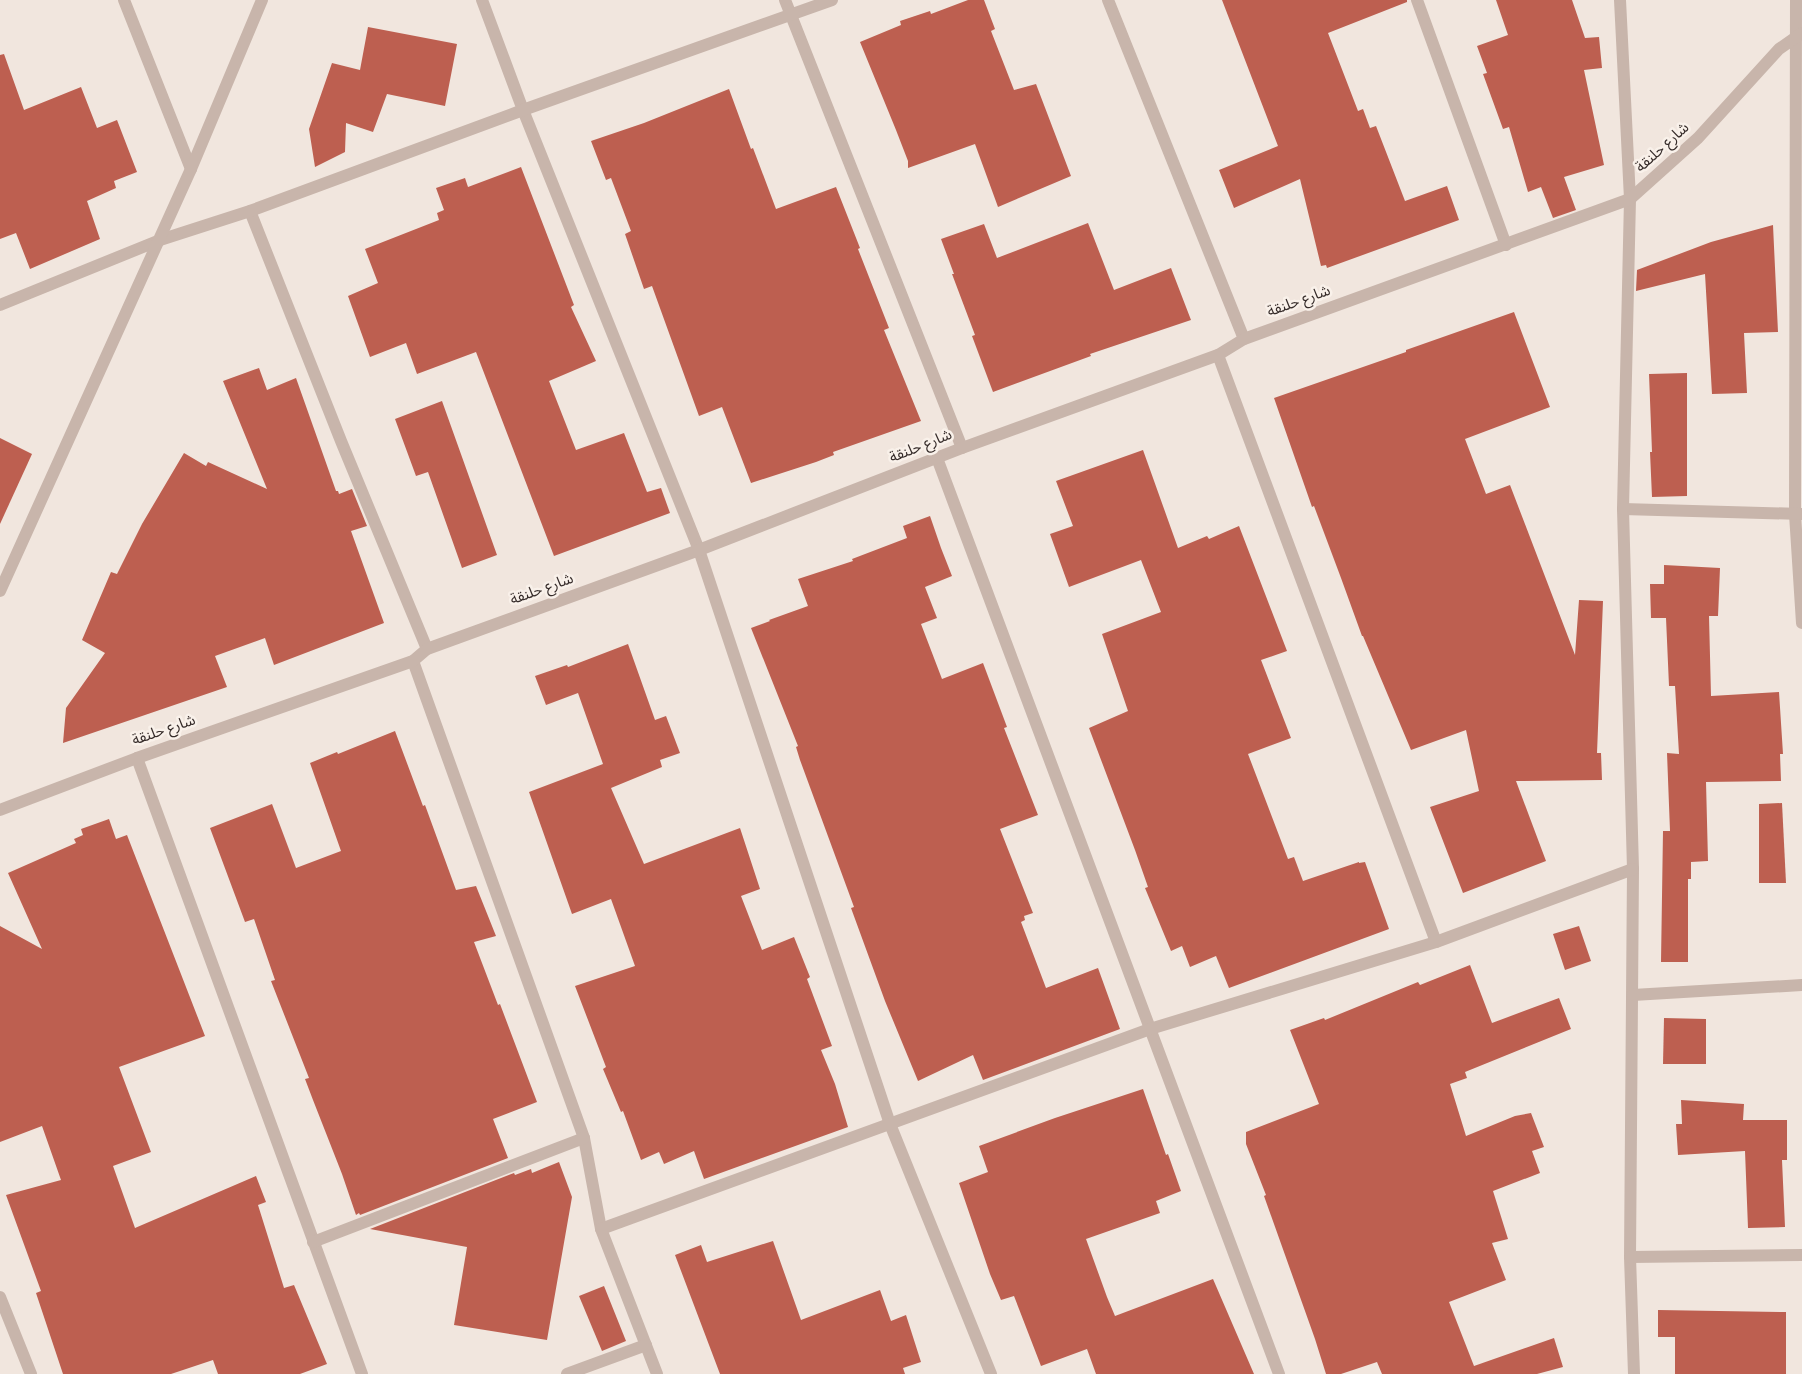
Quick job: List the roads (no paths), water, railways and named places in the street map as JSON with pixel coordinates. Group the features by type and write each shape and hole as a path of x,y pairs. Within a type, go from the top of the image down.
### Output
{"street":[{"path":"124,0 191,170"},
{"path":"0,591 160,240 262,0"},
{"path":"482,0 522,110 700,550 890,1124 991,1374"},
{"path":"785,0 962,448"},
{"path":"0,305 160,240 250,211 522,110 832,0"},
{"path":"1108,0 1244,339"},
{"path":"1417,0 1506,245"},
{"path":"1620,0 1630,199 1623,509 1633,869 1630,1257 1634,1374"},
{"path":"1796,0 1800,34 1799,514 1802,622"},
{"name":"شارع حلنقة","path":"0,810 137,758 413,661 427,649 700,550 962,448 1218,355 1244,339 1630,199 1698,138 1780,49 1800,34"},
{"path":"250,211 341,441 427,649"},
{"path":"1218,355 1436,942"},
{"path":"937,458 1279,1374"},
{"path":"1623,509 1799,514"},
{"path":"413,661 584,1138 601,1228 657,1374"},
{"path":"137,758 362,1374"},
{"path":"601,1228 1150,1029 1436,942 1633,869"},
{"path":"1633,995 1802,985"},
{"path":"313,1242 584,1138"},
{"path":"1630,1257 1802,1255"},
{"path":"0,1297 31,1374"},
{"path":"567,1374 646,1345"}]}
